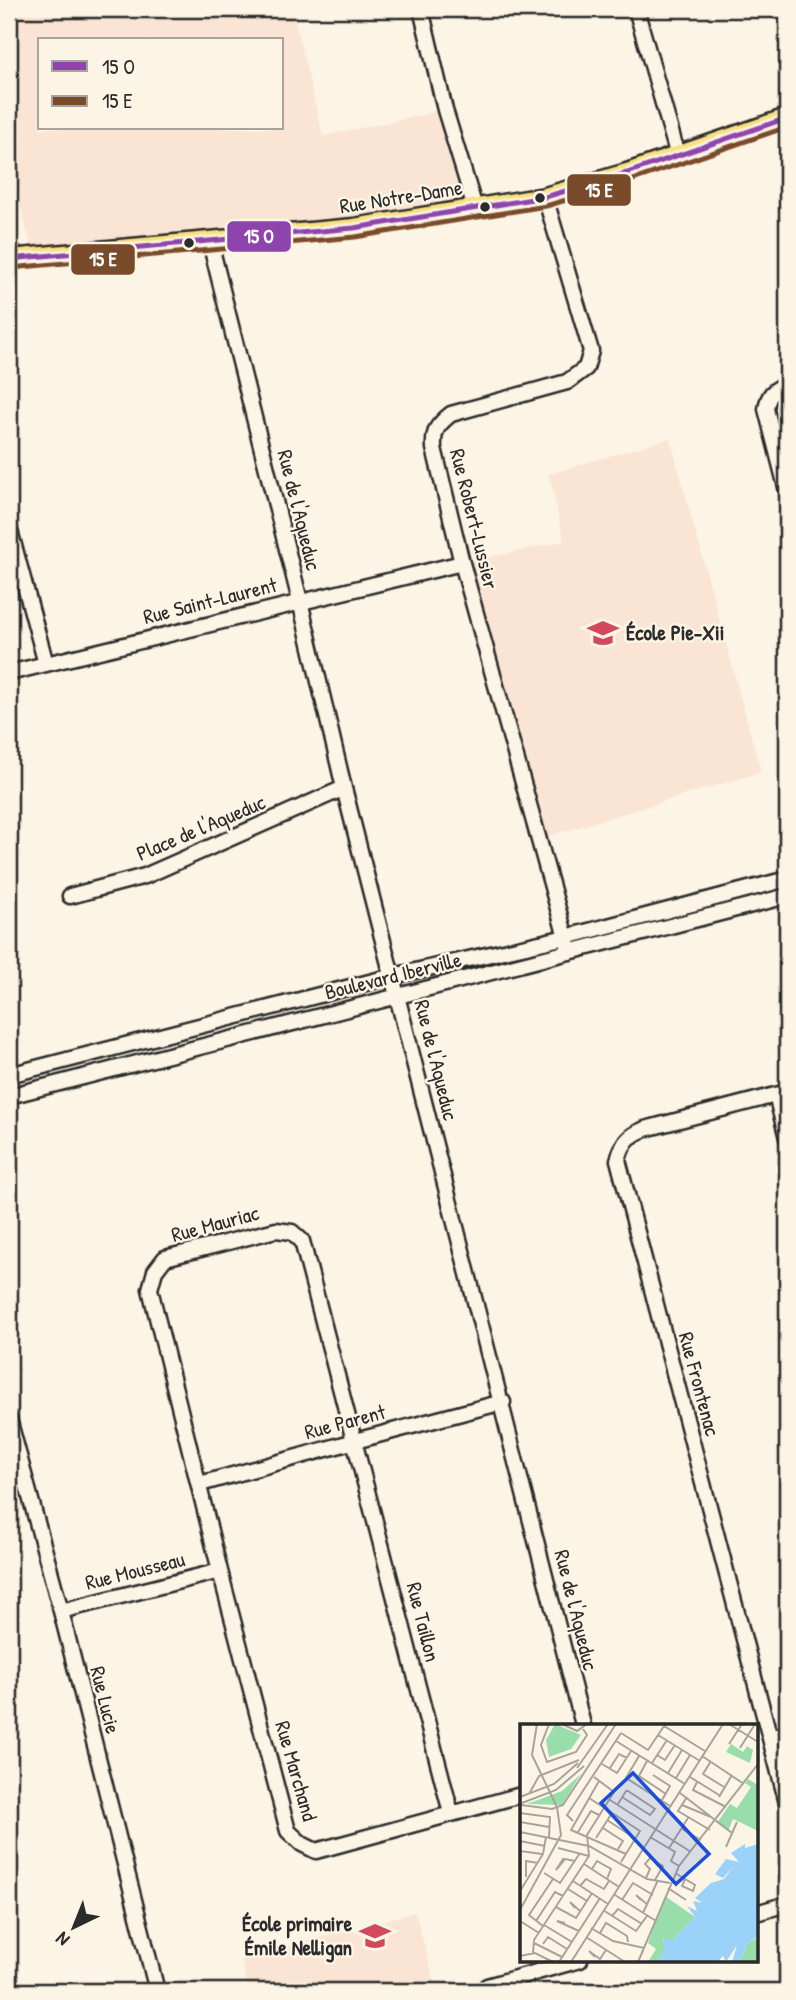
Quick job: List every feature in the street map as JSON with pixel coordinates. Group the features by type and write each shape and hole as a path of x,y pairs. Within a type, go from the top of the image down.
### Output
{"main road":[{"name":"Rue Notre-Dame","path":"9,259 354,228 545,197 678,156 787,118"}],"street":[{"path":"421,9 445,110 475,208"},
{"path":"636,9 678,156"},
{"name":"Rue Robert-Lussier","path":"545,197 592,351 586,368 567,382 451,414 440,423 433,434 434,448 463,563 570,953"},
{"name":"Rue de l'Aqueduc","path":"210,242 344,788 503,1402 583,1724"},
{"path":"787,385 777,388 768,397 766,409 787,491"},
{"path":"9,527 46,664"},
{"name":"Rue Saint-Laurent","path":"9,673 463,563"},
{"name":"Place de l'Aqueduc","path":"70,896 145,876 344,788"},
{"name":"Boulevard Iberville","path":"9,1075 393,976 566,937 787,879"},
{"name":"Boulevard Iberville","path":"9,1096 787,896"},
{"path":"782,1094 787,1138"},
{"name":"Rue Frontenac","path":"782,1094 645,1129 629,1136 622,1146 618,1160 787,1803"},
{"name":"Rue Mauriac","path":"200,1485 150,1289 155,1271 165,1258 276,1230 292,1231 302,1241 355,1441"},
{"name":"Rue Parent","path":"200,1485 503,1402"},
{"name":"Rue Lucie","path":"9,1419 61,1611 157,1991"},
{"name":"Rue Taillon","path":"355,1441 451,1813"},
{"name":"Rue Marchand","path":"200,1485 288,1831 316,1852 520,1795"},
{"name":"Rue Mousseau","path":"61,1611 220,1571"},
{"path":"770,1738 787,1734"},
{"path":"758,1912 787,1904"},
{"path":"482,1991 487,1986 573,1962"}],"shaded area":[{"path":"9,9 292,9 323,136 445,110 475,208 34,257 9,164"},
{"name":"École Pie-Xii","path":"670,438 761,772 539,839 462,563 564,541 549,474"},
{"name":"École primaire Émile Nelligan","path":"415,1912 437,1991 249,1991 241,1959"}],"transit line":[{"path":"9,259 354,228 545,197 627,173 787,118"},
{"path":"10,268 355,237 546,206 630,181 787,127"}],"place":[{"name":"École Pie-Xii","path":"603,633"},
{"name":"École primaire Émile Nelligan","path":"375,1936"}]}
